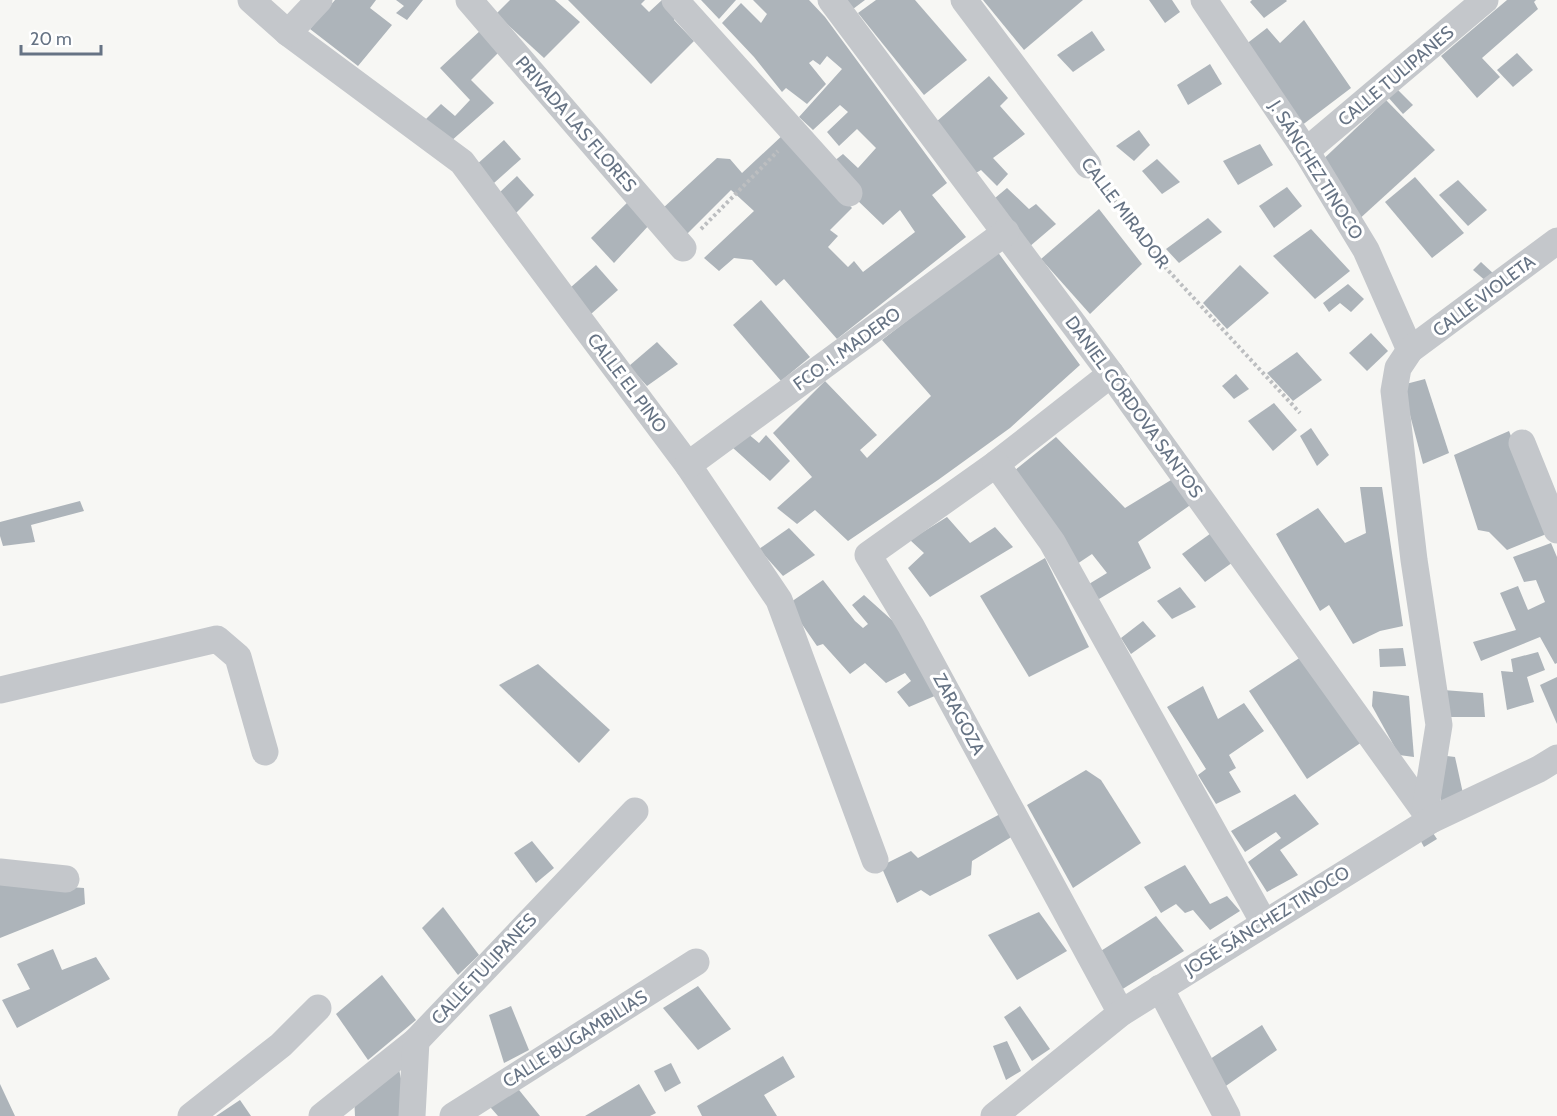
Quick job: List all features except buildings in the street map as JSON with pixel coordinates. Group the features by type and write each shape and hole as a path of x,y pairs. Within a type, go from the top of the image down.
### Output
{"street":[{"name":"CALLE EL PINO","path":"251,0 288,33 462,162 688,465 779,600 875,860"},
{"path":"288,33 319,0"},
{"name":"PRIVADA LAS FLORES","path":"469,0 684,248"},
{"path":"675,0 849,192"},
{"name":"DANIEL CÓRDOVA SANTOS","path":"831,0 1111,374 1428,816"},
{"name":"CALLE MIRADOR","path":"964,0 1088,165"},
{"name":"CALLE TULIPANES","path":"1306,151 1485,0"},
{"name":"J. SÁNCHEZ TINOCO","path":"1209,2 1306,151 1366,250 1410,350"},
{"name":"FCO. I. MADERO","path":"688,465 1006,232"},
{"name":"CALLE VIOLETA","path":"1410,350 1557,241"},
{"path":"1410,350 1398,368 1394,391 1414,560 1439,725 1428,816"},
{"name":"ZARAGOZA","path":"1111,374 996,464 868,555 911,626 1121,1013"},
{"path":"1522,443 1557,530"},
{"path":"996,464 1052,542 1264,923"},
{"path":"0,690 217,639 238,657 265,752"},
{"name":"JOSÉ SÁNCHEZ TINOCO","path":"996,1115 1121,1013 1428,816 1539,769 1557,758"},
{"name":"CALLE TULIPANES","path":"322,1116 416,1041 634,811"},
{"path":"0,872 66,879"},
{"name":"CALLE BUGAMBILIAS","path":"453,1116 696,962"},
{"path":"1160,988 1227,1116"},
{"path":"191,1116 281,1045 318,1008"},
{"path":"412,1116 416,1041"}],"path":[{"path":"684,248 796,134"},
{"name":"CALLE MIRADOR","path":"1088,165 1165,267 1300,413"}]}
